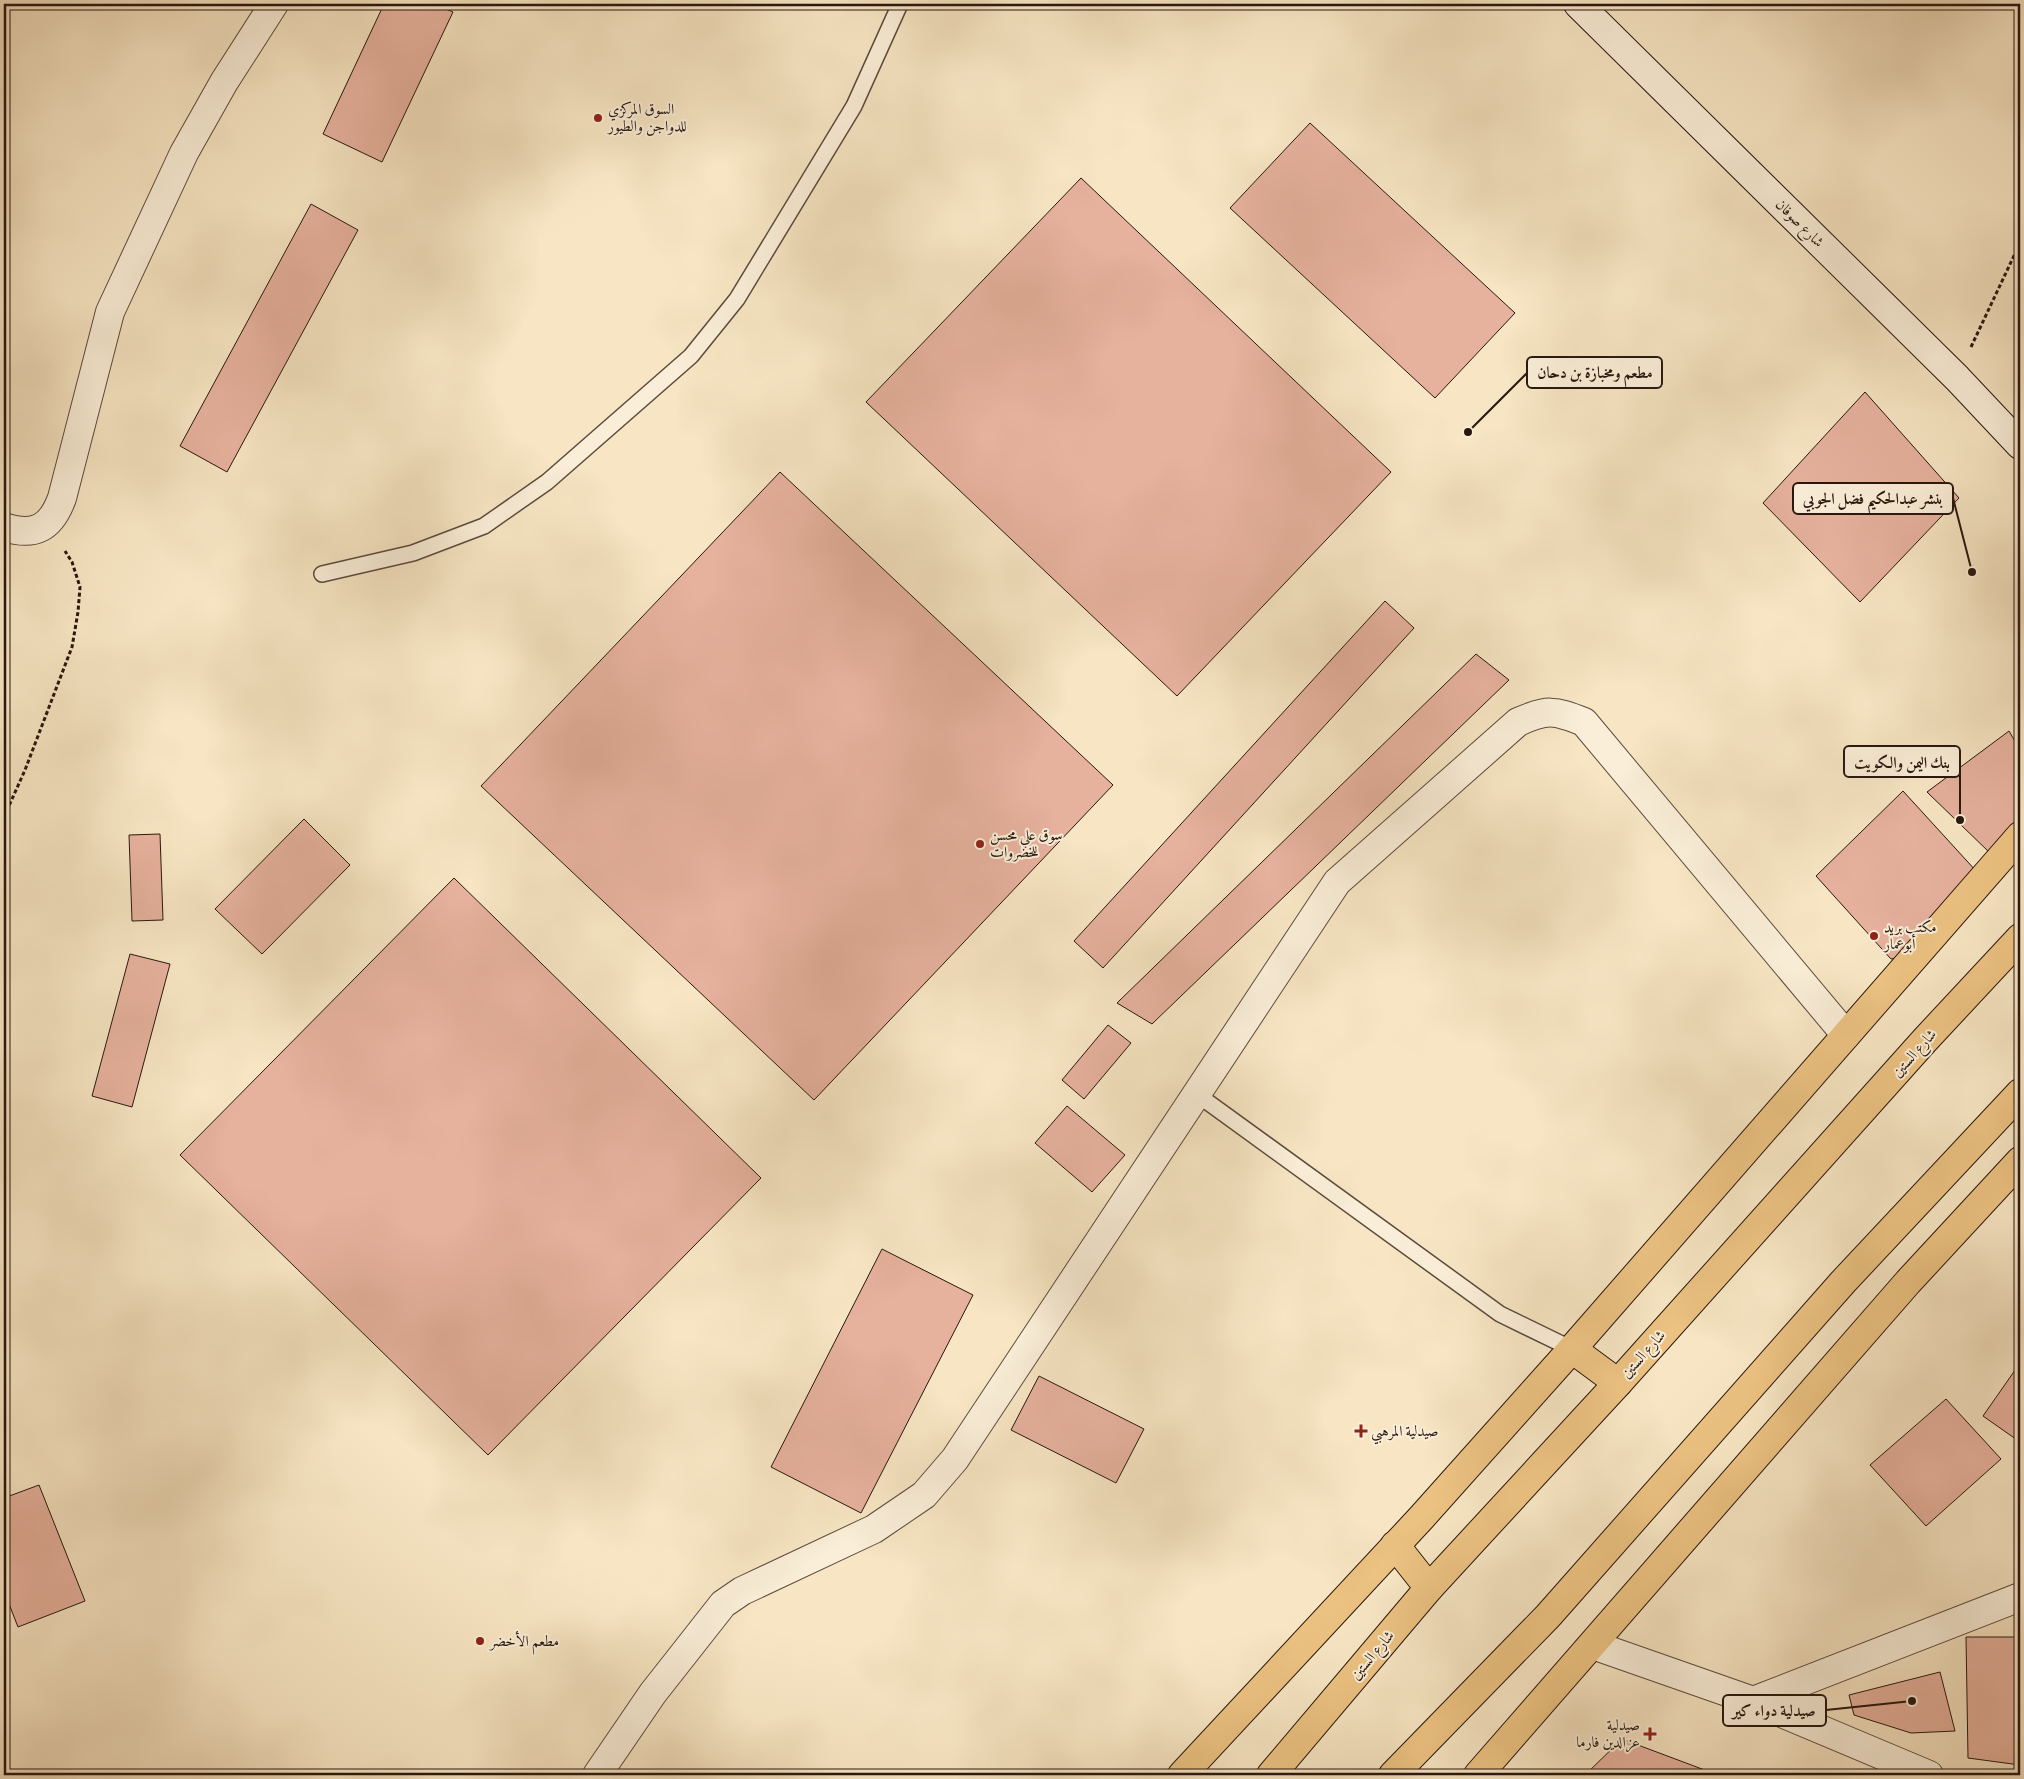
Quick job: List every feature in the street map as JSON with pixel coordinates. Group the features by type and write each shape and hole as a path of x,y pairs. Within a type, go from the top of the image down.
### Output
{"main road":[{"path":"1182,1775 1395,1545 1572,1349 2019,839"},
{"name":"شارع الستين","path":"1271,1775 1428,1588 1618,1382 1925,1040 2020,938"},
{"path":"1394,1775 1548,1616 1843,1282 2020,1093"},
{"path":"1478,1775 1908,1282 2020,1161"},
{"path":"1572,1349 1618,1382"},
{"path":"1395,1545 1428,1588"}],"street":[{"path":"4,527 14,531 34,531 48,523 56,514 62,498 110,312 184,153 224,82 274,4"},
{"name":"شارع صوفان","path":"1578,4 1957,378 2020,444"},
{"path":"597,1775 653,1693 723,1604 742,1591 874,1529 924,1495 955,1459 1198,1095 1337,882 1518,722 1538,713 1560,712 1584,722 1846,1035"},
{"path":"1753,1701 2020,1597"},
{"path":"1593,1644 1753,1701 1929,1775"}],"lane":[{"path":"322,574 413,553 484,526 546,482 691,356 737,299 854,106 900,4"},
{"path":"1198,1095 1500,1314 1572,1349"}],"path":[{"path":"1957,378 2020,243"},
{"path":"4,817 72,647 78,612 80,587 72,562 48,523"}],"building":[{"path":"384,4 435,4 453,12 382,162 323,134"},
{"path":"1310,123 1515,313 1435,398 1230,208"},
{"path":"1081,178 1391,472 1177,696 866,402"},
{"path":"311,204 358,230 227,472 180,446"},
{"path":"1865,392 1959,498 1860,602 1763,503"},
{"path":"780,472 1113,785 814,1100 481,786"},
{"path":"1385,601 1414,628 1103,968 1074,941"},
{"path":"1476,654 1509,680 1152,1024 1117,1003"},
{"path":"2009,731 2020,750 2020,819 1990,853 1927,792"},
{"path":"1903,791 1977,872 1902,957 1891,959 1816,876"},
{"path":"304,819 350,865 262,954 215,909"},
{"path":"160,834 163,920 132,921 129,835"},
{"path":"454,878 761,1178 488,1455 180,1155"},
{"path":"130,954 170,964 132,1107 92,1096"},
{"path":"1108,1025 1131,1043 1084,1099 1062,1080"},
{"path":"1067,1106 1125,1155 1092,1192 1035,1143"},
{"path":"882,1249 973,1295 861,1513 771,1467"},
{"path":"2020,1363 2020,1442 1983,1416"},
{"path":"1039,1376 1144,1429 1116,1483 1011,1430"},
{"path":"1946,1399 2001,1459 1926,1526 1870,1465"},
{"path":"39,1485 85,1601 18,1627 4,1591 4,1498"},
{"path":"1966,1637 2020,1637 2020,1765 1968,1758"},
{"path":"1940,1672 1955,1731 1911,1733 1854,1715 1849,1695"},
{"path":"1622,1739 1718,1775 1585,1775"}],"place":[{"name":"السوق المركزي للدواجن والطيور","path":"598,118"},
{"name":"مطعم ومخبازة بن دحان","path":"1468,432"},
{"name":"بنشر عبدالحكيم فضل الجوبي","path":"1972,572"},
{"name":"بنك اليمن والكويت","path":"1960,820"},
{"name":"سوق علي محسن للخضروات","path":"980,844"},
{"name":"مكتب بريد أبوعمار","path":"1874,936"},
{"name":"صيدلية المرهبي","path":"1361,1431"},
{"name":"مطعم الأخضر","path":"480,1641"},
{"name":"صيدلية دواء كير","path":"1912,1701"},
{"name":"صيدلية عزالدين فارما","path":"1650,1734"}]}
